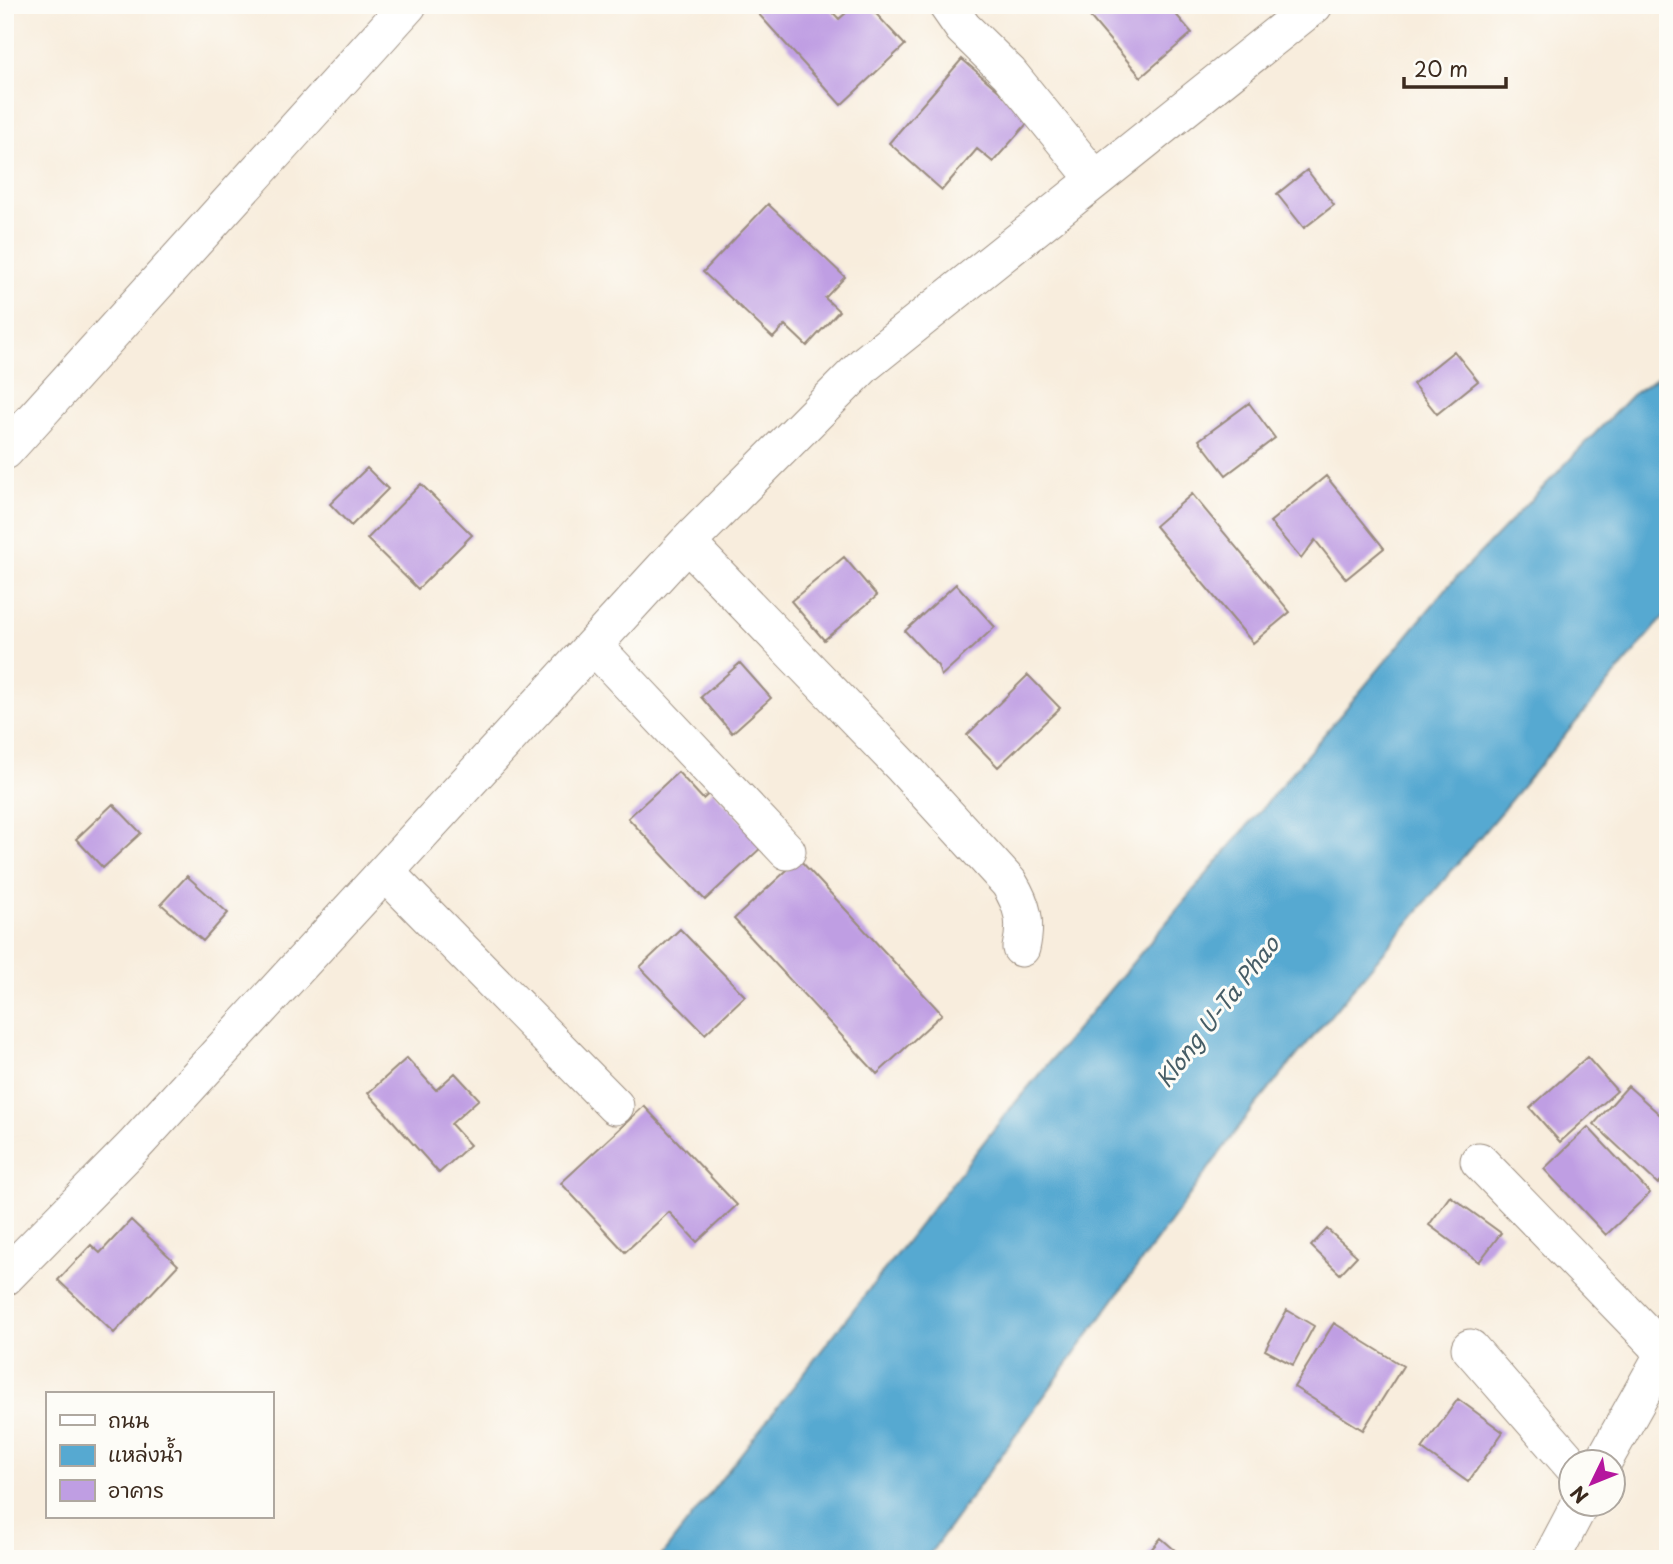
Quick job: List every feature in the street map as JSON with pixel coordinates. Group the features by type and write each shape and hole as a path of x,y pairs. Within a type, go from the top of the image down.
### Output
{"street":[{"path":"5,451 408,5"},
{"path":"947,5 963,28 1009,73 1095,179"},
{"path":"5,1277 134,1146 387,874 687,543 865,364 1314,5"},
{"path":"687,543 903,767 1009,883 1020,902 1026,927 1021,948"},
{"path":"594,646 787,851"},
{"path":"387,874 615,1106"},
{"path":"1479,1161 1666,1349 1611,1448"},
{"path":"1469,1348 1558,1449"},
{"path":"1551,1559 1573,1518"}],"water":[{"name":"Klong U-Ta Phao","path":"1668,370 1668,612 1249,1113 926,1559 659,1559 1005,1115 1451,583 1632,395"}],"building":[{"path":"760,5 826,5 839,19 855,5 868,5 905,45 841,105 755,10"},
{"path":"1080,5 1168,5 1192,33 1141,77"},
{"path":"962,59 1031,119 993,162 977,149 942,190 889,143"},
{"path":"1307,170 1334,205 1304,228 1277,194"},
{"path":"768,204 845,277 825,298 839,311 807,346 785,325 773,338 703,272"},
{"path":"1454,351 1478,381 1437,414 1413,384"},
{"path":"1249,403 1275,438 1226,475 1199,440"},
{"path":"367,468 388,489 351,526 330,504"},
{"path":"1326,476 1384,548 1346,579 1315,540 1301,559 1270,522"},
{"path":"421,484 472,535 418,589 367,539"},
{"path":"1192,494 1290,612 1253,643 1155,526"},
{"path":"844,557 877,596 824,640 791,601"},
{"path":"956,584 995,627 941,676 938,666 905,631"},
{"path":"740,663 771,698 732,733 701,697"},
{"path":"1028,675 1060,708 998,767 967,735"},
{"path":"678,772 703,799 713,790 764,845 705,900 628,818"},
{"path":"113,804 141,833 103,868 76,839"},
{"path":"799,859 942,1014 877,1074 734,919"},
{"path":"187,876 228,913 203,941 161,904"},
{"path":"680,929 745,996 705,1034 640,967"},
{"path":"1587,1057 1617,1091 1560,1142 1530,1108"},
{"path":"407,1058 436,1090 455,1073 479,1099 451,1124 470,1145 439,1173 368,1093"},
{"path":"1628,1086 1668,1122 1668,1173 1658,1184 1594,1124"},
{"path":"644,1106 737,1205 697,1242 669,1212 625,1252 561,1183"},
{"path":"1588,1127 1650,1193 1606,1235 1544,1169"},
{"path":"1450,1196 1501,1233 1479,1262 1429,1225"},
{"path":"131,1220 178,1265 114,1333 58,1280 91,1245 100,1253"},
{"path":"1327,1229 1357,1256 1340,1274 1311,1246"},
{"path":"1287,1310 1314,1326 1293,1365 1265,1350"},
{"path":"1334,1323 1403,1366 1363,1430 1294,1387"},
{"path":"1458,1399 1503,1432 1468,1482 1422,1449"},
{"path":"1161,1538 1185,1559 1143,1559"}]}
